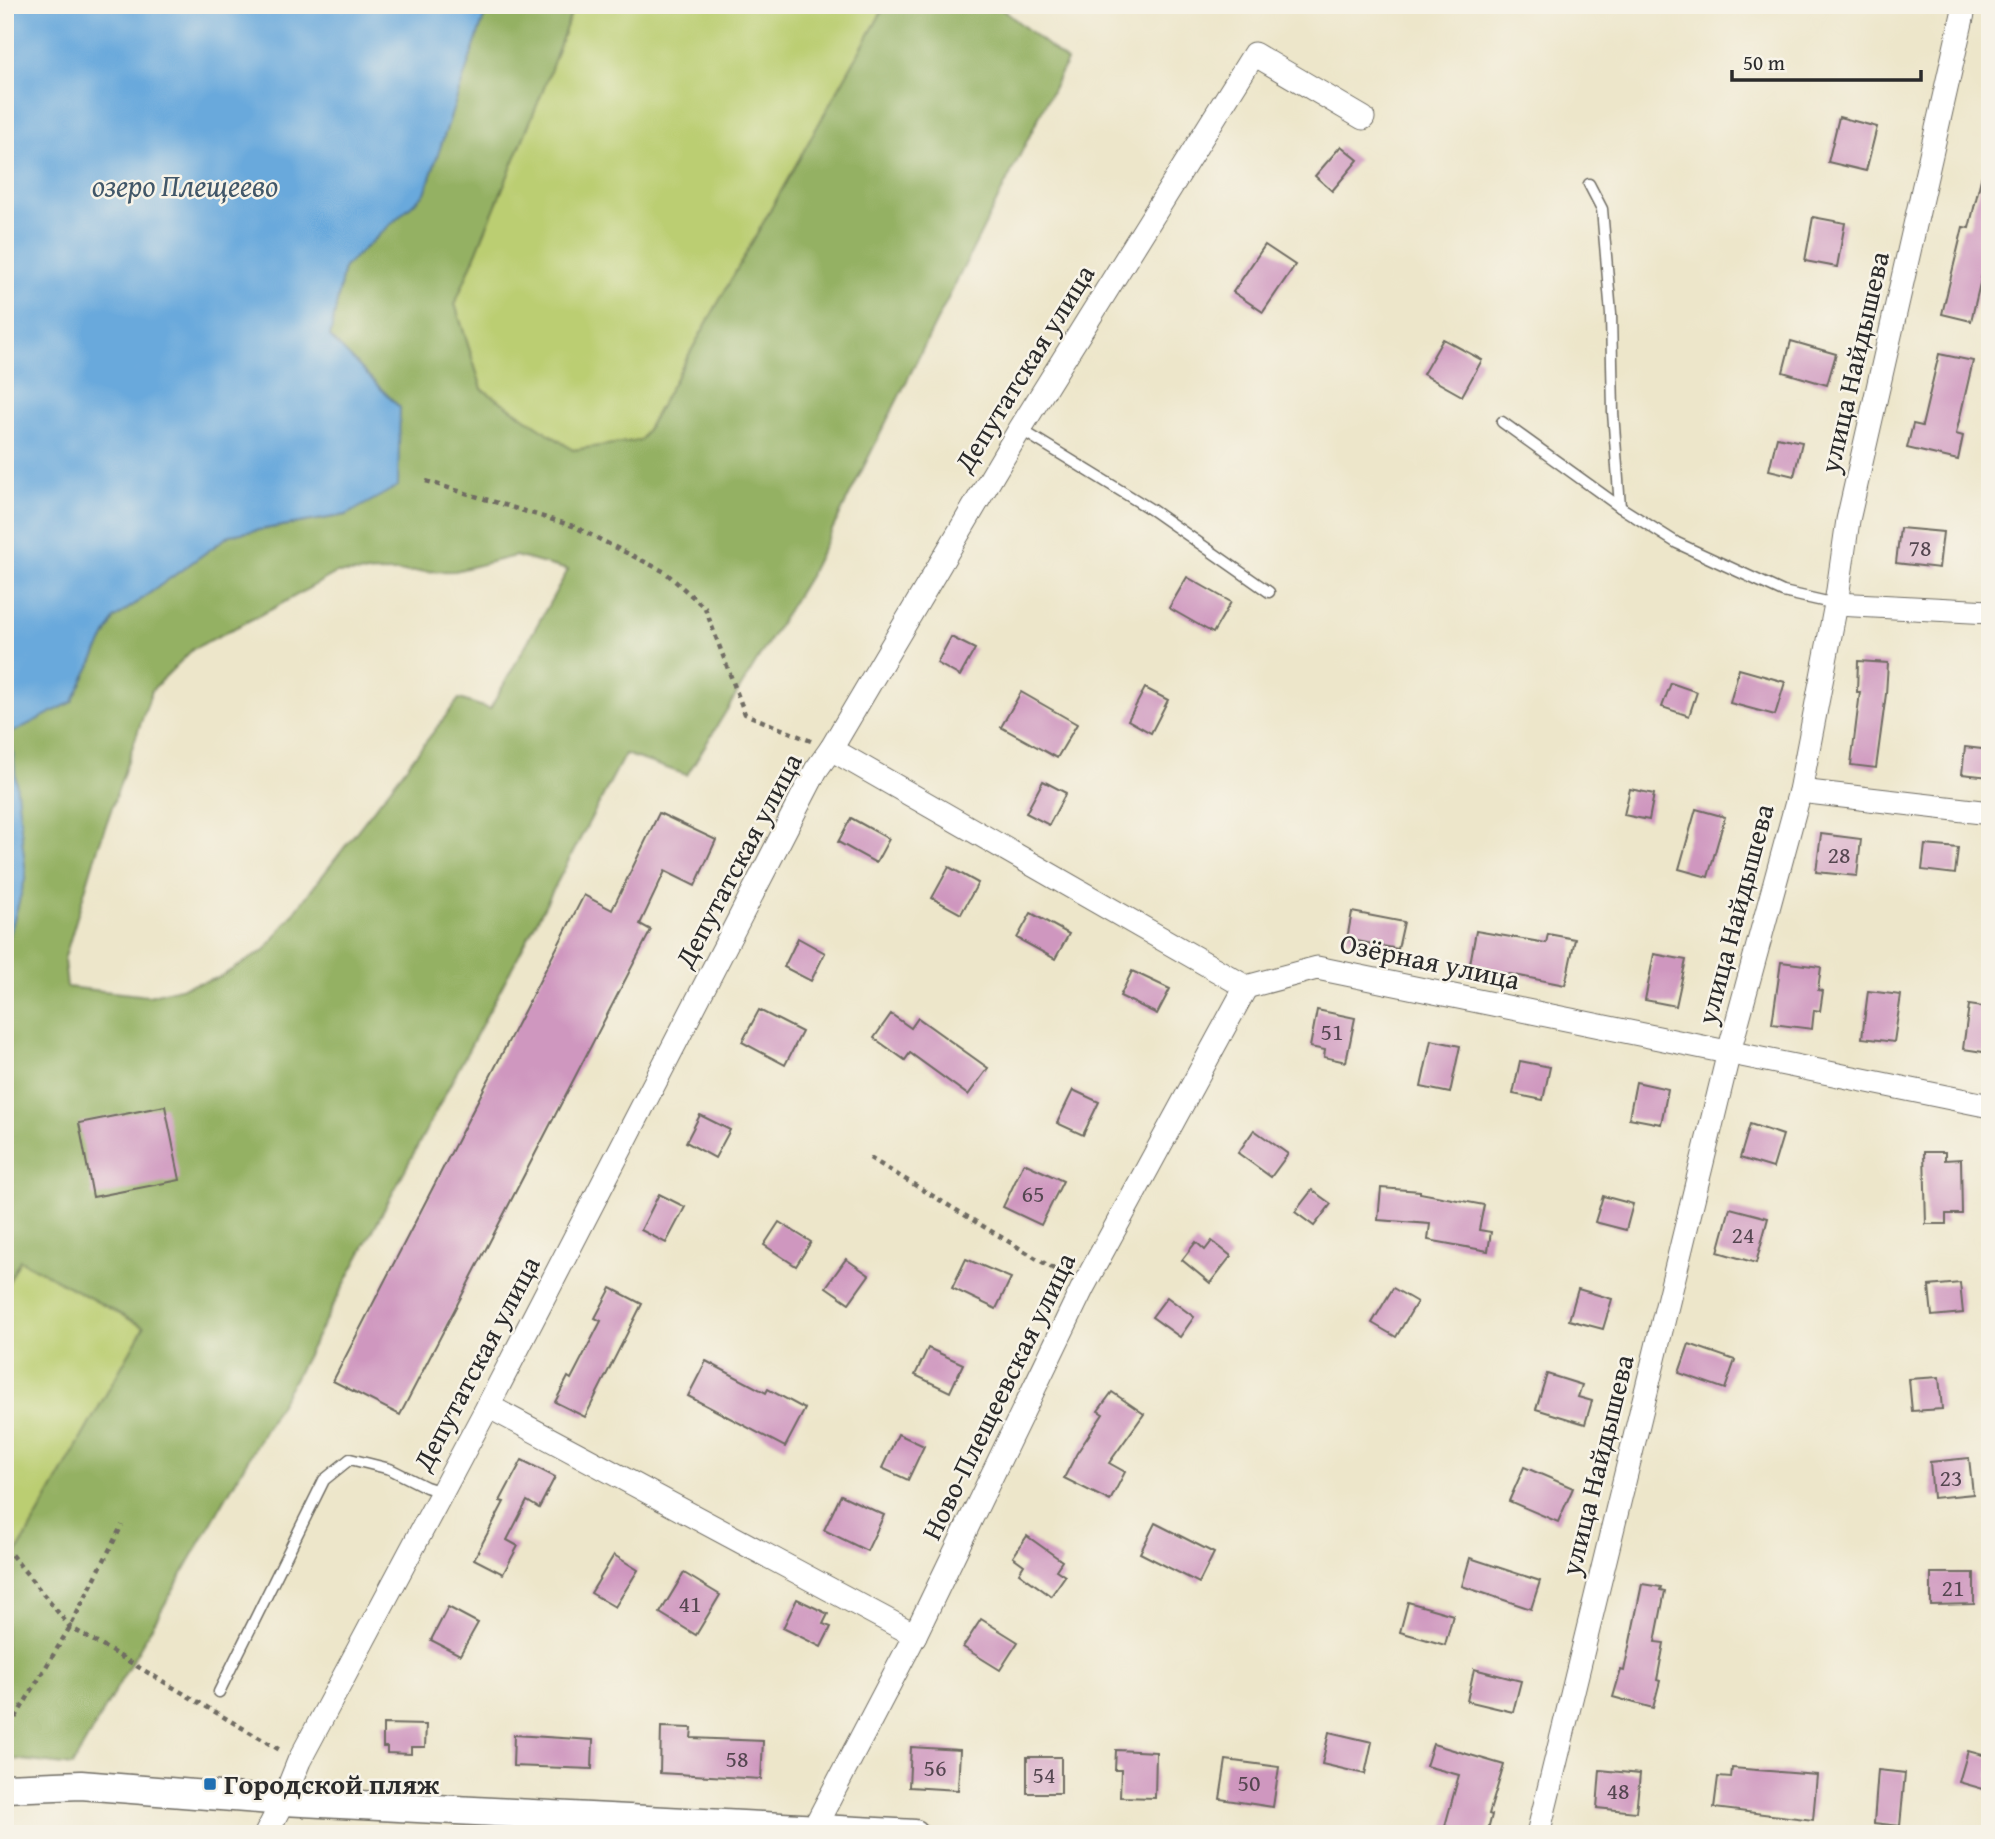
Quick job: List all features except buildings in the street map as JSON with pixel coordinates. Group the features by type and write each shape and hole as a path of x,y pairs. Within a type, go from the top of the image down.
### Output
{"street":[{"name":"улица Найдышева","path":"1538,1834 1729,1052 1800,791 1836,604 1848,520 1965,5"},
{"name":"Депутатская улица","path":"266,1834 299,1761 488,1406 816,770 1020,429 1254,54 1363,118"},
{"path":"1836,604 1990,612"},
{"path":"831,749 1246,987"},
{"path":"1800,791 1990,813"},
{"name":"Озёрная улица","path":"1246,987 1317,968 1990,1106"},
{"name":"Ново-Плещеевская улица","path":"811,1832 915,1635 1083,1287 1246,987"},
{"path":"488,1406 915,1635"},
{"path":"5,1788 81,1785 283,1801 811,1832 915,1834"}],"lane":[{"path":"1588,184 1602,209 1611,314 1613,412 1620,507"},
{"path":"1502,422 1620,507 1677,543 1783,593 1836,604"},
{"path":"1020,429 1152,510 1269,592"},
{"path":"219,1692 324,1480 350,1459 390,1469 442,1492"}],"path":[{"path":"426,481 573,526 665,572 705,608 745,714 831,749"},
{"path":"870,1158 1083,1287"},
{"path":"5,1735 70,1627 122,1525"},
{"path":"5,1547 70,1627 299,1761"}],"green space":[{"path":"488,5 574,5 544,88 455,304 482,389 573,450 641,440 884,8 896,5 997,5 1067,61 809,576 687,775 625,754 298,1372 72,1766 5,1758 5,1574 144,1327 20,1260 5,1289 5,952 26,876 10,733 72,702 114,619 230,535 346,515 400,408 330,337 344,267 425,193","holes":["515,556 568,570 490,709 459,699 265,950 218,978 149,996 67,987 64,960 95,857 152,690 193,649 336,573 455,571"]},
{"path":"574,5 896,5 884,8 641,440 573,450 482,389 455,304 544,88"},
{"path":"20,1260 144,1327 5,1574 5,1289"}],"water":[{"name":"озеро Плещеево","path":"5,5 488,5 425,193 344,267 330,337 400,408 398,486 346,515 230,535 114,619 72,702 11,733 26,876 5,952"}],"place":[{"name":"Городской пляж","path":"210,1784"}]}
